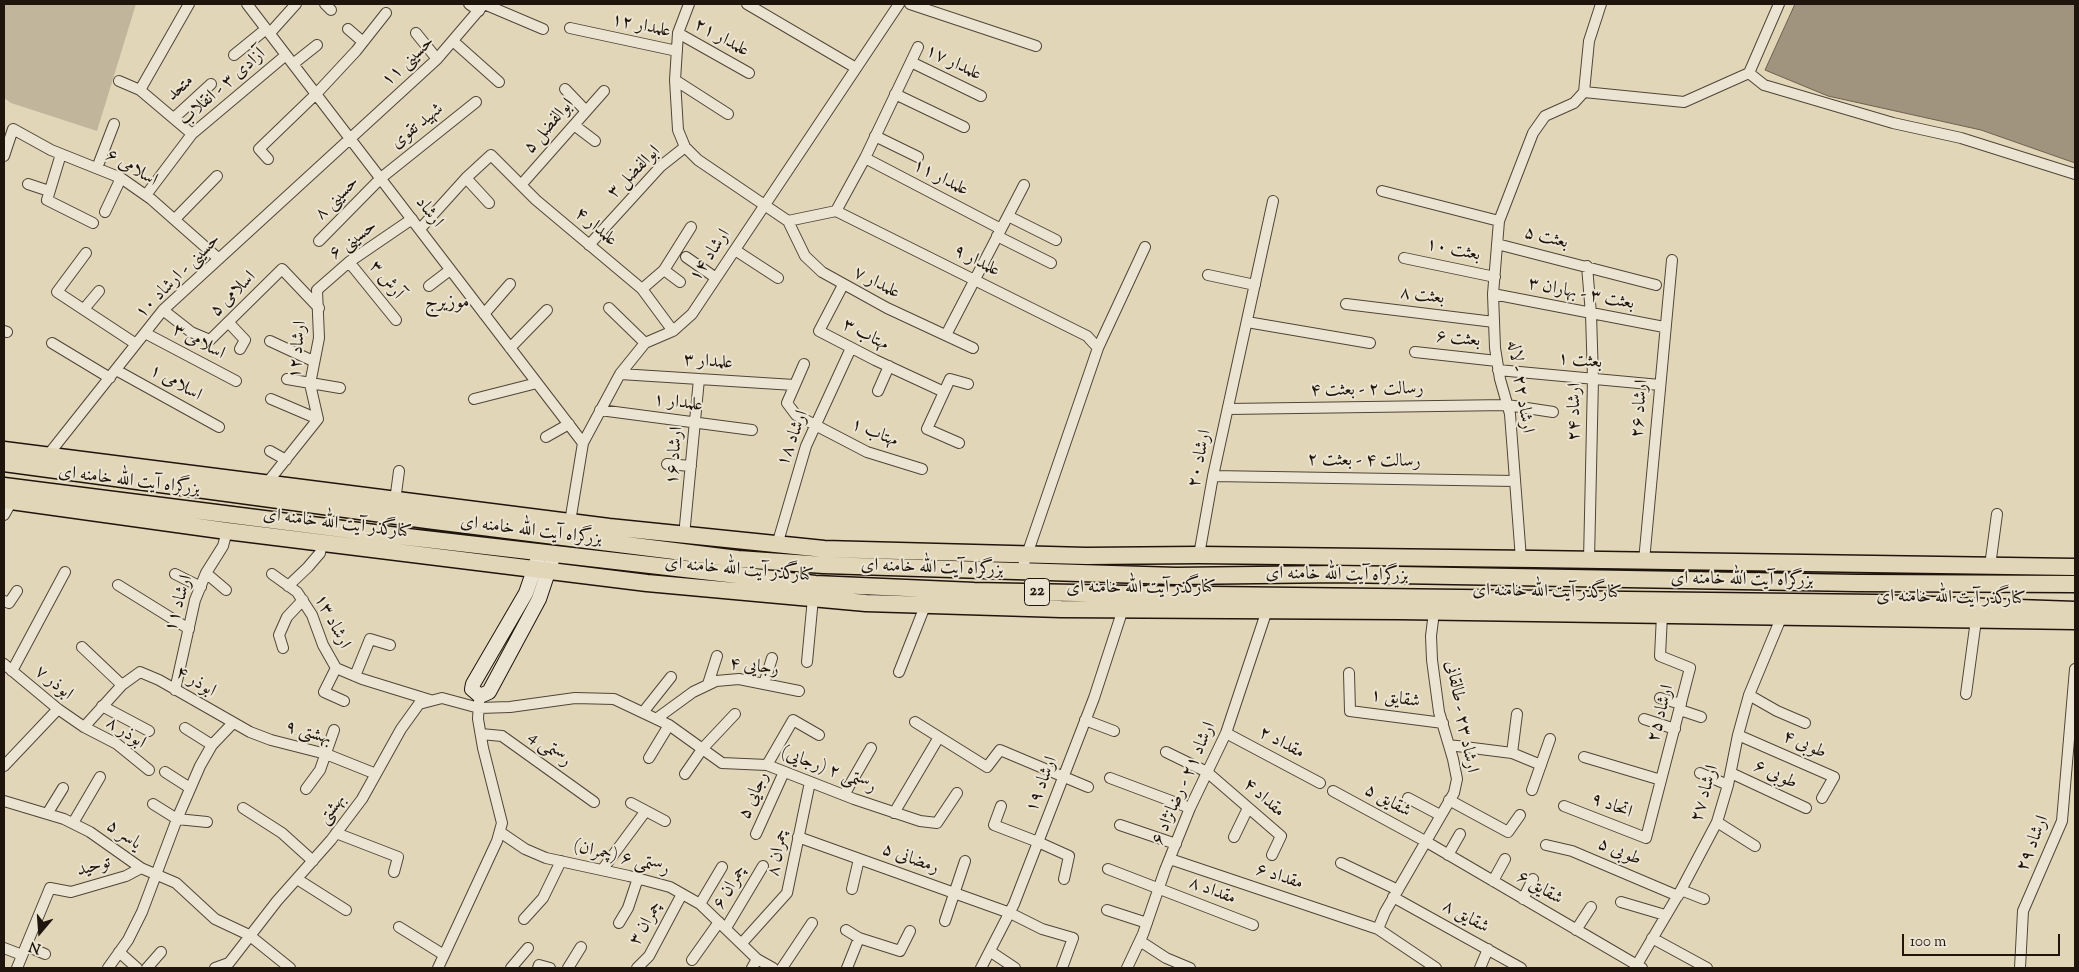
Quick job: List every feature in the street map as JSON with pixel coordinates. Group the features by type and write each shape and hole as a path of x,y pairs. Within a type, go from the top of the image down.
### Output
{"highway":[{"name":"کنارگذر آیت الله خامنه ای","path":"4,450 48,455 80,467 267,483 395,501 427,512 570,522 777,545 824,557 933,553 1028,553 1145,556 1528,559 1990,566 2035,575 2075,567"},
{"name":"بزرگراه آیت الله خامنه ای","path":"4,463 80,467 427,512 738,560 824,557 1021,572 1145,575 1363,575 1857,583 1962,583 2035,575"},
{"name":"بزرگراه آیت الله خامنه ای","path":"4,486 140,504 389,543 761,587 866,595 975,599 1064,593 1269,603 1994,613 2075,610"},
{"name":"کنارگذر آیت الله خامنه ای","path":"8,500 322,543 389,543 504,565 544,561 580,574 647,584 761,587 813,598 866,595 924,606 975,599 1061,609 1269,603 1434,612 1499,605"},
{"path":"140,504 153,521"},
{"path":"712,556 714,539"},
{"path":"738,560 741,542"},
{"path":"1145,556 1145,575"},
{"path":"1363,557 1363,575"},
{"path":"1528,559 1535,578"},
{"path":"1857,564 1857,583"},
{"path":"1962,566 1962,583"},
{"path":"2035,575 2075,584"},
{"path":"1061,609 1064,593"},
{"name":"کنارگذر آیت الله خامنه ای","path":"1617,607 1662,615 1781,618 1875,610"},
{"name":"کنارگذر آیت الله خامنه ای","path":"1951,612 1976,620 1994,613 2075,621"}],"main road":[{"path":"479,702 472,689 473,684 534,591 544,561"},
{"path":"504,565 521,574 534,591"},
{"path":"534,591 554,581 580,574"}],"street":[{"path":"140,90 189,4"},
{"name":"ارشاد","path":"247,4 583,443"},
{"path":"234,55 268,31 296,4"},
{"path":"469,4 483,6 543,29"},
{"path":"689,4 678,33 675,80 678,130 685,147 698,160 788,221 836,211 865,158 918,47"},
{"path":"747,4 856,68"},
{"name":"ارشاد ۱۴","path":"570,522 583,443 620,374 645,343 673,331 692,314 898,4"},
{"path":"910,4 1036,46"},
{"path":"1601,4 1589,41 1584,92 1684,102 1749,73 1779,4"},
{"name":"حسینی ۱۱","path":"350,138 437,59 483,6"},
{"path":"268,159 259,149 316,94 363,42 386,13"},
{"name":"علمدار ۱۲","path":"570,28 677,51"},
{"path":"348,29 363,42"},
{"path":"416,33 437,59"},
{"name":"علمدار ۲۱","path":"678,33 749,73"},
{"path":"453,42 499,82"},
{"path":"293,64 317,45"},
{"name":"آزادی ۳ - انقلاب","path":"146,195 192,134 286,55"},
{"name":"علمدار ۱۷","path":"910,62 981,96"},
{"path":"1749,73 1764,85 1893,123 1961,138 2075,174"},
{"path":"675,80 728,114"},
{"path":"120,81 140,90 192,134"},
{"name":"متحد","path":"174,118 211,84"},
{"path":"566,89 586,111"},
{"name":"ابوالفضل ۵","path":"521,185 604,91"},
{"name":"ارشاد ۲۲ - لاله","path":"1528,559 1515,481 1510,414 1498,365 1494,322 1493,294 1499,220 1533,133 1545,116 1574,103 1584,92"},
{"path":"895,94 964,127"},
{"name":"شهید تقوی","path":"381,178 476,102"},
{"path":"97,168 114,124"},
{"path":"574,125 594,141"},
{"name":"اسلامی ۶","path":"4,156 13,129 61,154 121,178 146,195 219,259"},
{"path":"875,136 918,157"},
{"name":"حسینی - ارشاد ۱۰","path":"48,455 163,310 350,138"},
{"name":"ابوالفضل ۳","path":"589,245 661,166 685,147"},
{"path":"61,154 46,200 93,223"},
{"name":"علمدار ۴","path":"466,178 491,155 521,185 589,245 642,288 673,331"},
{"name":"علمدار ۱۱","path":"865,158 1051,263"},
{"path":"175,219 217,176"},
{"path":"105,212 121,178"},
{"name":"حسینی ۸","path":"319,241 381,178"},
{"path":"420,229 466,178 489,203"},
{"path":"28,184 49,191"},
{"path":"946,335 1024,185"},
{"path":"1382,190 1499,220"},
{"name":"ارشاد ۲۰","path":"1199,555 1213,476 1273,201"},
{"name":"علمدار ۹","path":"836,211 1087,336 1098,348"},
{"path":"1008,216 1056,240"},
{"name":"حسینی ۶","path":"317,290 349,262 412,219"},
{"name":"علمدار ۷","path":"788,221 805,256 822,272 843,285 973,348"},
{"path":"642,288 664,270 691,227"},
{"name":"بعثت ۵","path":"1497,244 1656,284"},
{"path":"1021,572 1098,348 1145,247"},
{"path":"735,250 778,278"},
{"path":"86,253 57,292 136,344"},
{"path":"686,257 716,278"},
{"name":"بعثت ۱۰","path":"1404,258 1495,276"},
{"name":"ارشاد ۲۶","path":"1644,561 1664,327 1672,260"},
{"name":"آرش ۳","path":"349,262 396,320"},
{"name":"ارشاد ۲۴","path":"1587,266 1593,379 1589,560"},
{"name":"اسلامی ۵","path":"163,310 191,332 210,340 282,269 319,308"},
{"path":"429,286 450,270"},
{"path":"664,270 680,282"},
{"path":"1208,276 1255,285"},
{"path":"484,314 510,284"},
{"name":"مهتاب ۳","path":"843,285 819,331 944,392"},
{"name":"ارشاد ۱۲","path":"317,290 319,338 310,384 318,419"},
{"path":"84,309 98,291"},
{"name":"بعثت ۳ - بهاران ۳","path":"1493,294 1664,327"},
{"name":"بعثت ۸","path":"1346,304 1494,322"},
{"path":"609,308 645,343"},
{"path":"510,348 547,310"},
{"path":"1247,322 1370,344"},
{"path":"229,323 245,340 240,349"},
{"name":"اسلامی ۳","path":"146,333 236,381"},
{"path":"270,341 313,361"},
{"name":"اسلامی ۱","path":"52,343 219,426"},
{"name":"ارشاد ۱۸","path":"777,545 806,446 851,348"},
{"name":"بعثت ۶","path":"1416,352 1498,365"},
{"path":"794,385 804,364"},
{"name":"بعثت ۱","path":"1498,365 1593,379 1660,385"},
{"path":"878,391 890,366"},
{"name":"علمدار ۳","path":"620,374 794,385"},
{"path":"286,379 340,388"},
{"name":"ارشاد ۱۶","path":"684,536 699,379"},
{"path":"959,443 927,428 950,379 968,384"},
{"path":"474,399 537,383"},
{"name":"مهتاب ۱","path":"794,385 787,403 796,415 867,452 922,469"},
{"path":"267,483 318,419 271,399"},
{"name":"رسالت ۲ - بعثت ۴","path":"1228,409 1507,405 1553,412"},
{"name":"علمدار ۱","path":"600,410 752,430"},
{"path":"546,437 569,424"},
{"path":"270,451 286,460"},
{"path":"667,464 691,466"},
{"path":"395,501 399,471"},
{"name":"رسالت ۴ - بعثت ۲","path":"1213,476 1515,481"},
{"path":"4,515 8,500"},
{"path":"1990,566 1997,514"},
{"name":"ارشاد ۱۱","path":"175,690 195,600 206,573 223,546 227,531"},
{"name":"ارشاد ۱۳","path":"288,586 320,553 322,543"},
{"path":"8,667 65,572"},
{"path":"206,573 226,590"},
{"path":"175,574 201,587"},
{"name":"ارشاد ۱۳","path":"272,574 297,592 303,600 312,615 323,645 336,668 354,676 431,701 442,698 479,702"},
{"path":"118,585 189,629"},
{"path":"4,601 10,603 16,591"},
{"path":"807,662 813,598"},
{"path":"284,648 279,635 287,617 303,600"},
{"name":"ارشاد ۲۱ - رضانژاد ۶","path":"1127,968 1140,941 1158,888 1190,808 1226,733 1269,603"},
{"path":"899,672 924,606"},
{"name":"ارشاد ۱۹","path":"981,968 1010,913 1085,720 1123,608"},
{"name":"ارشاد ۲۳ - طالقانی","path":"1378,928 1454,792 1457,779 1442,723 1432,660 1431,636 1434,612"},
{"name":"ارشاد ۲۵","path":"1646,838 1690,668 1660,656 1662,615"},
{"name":"ارشاد ۲۷","path":"1638,967 1652,938 1680,893 1717,822 1728,785 1738,735 1749,695 1781,618"},
{"path":"1966,694 1976,620"},
{"path":"354,676 370,639 390,645"},
{"path":"82,647 122,685 84,727"},
{"path":"708,684 717,656"},
{"path":"764,684 772,658"},
{"name":"ابوذر ۷","path":"8,667 58,709 84,727"},
{"path":"336,668 324,692 344,701"},
{"name":"ارشاد ۲۹","path":"2020,968 2023,911 2062,821 2075,670"},
{"name":"ابوذر ۴","path":"122,685 140,672 233,723"},
{"name":"شقایق ۱","path":"1349,673 1350,711 1442,723"},
{"path":"644,712 671,677"},
{"name":"رجایی ۴","path":"656,719 693,692 716,680 739,679 799,691"},
{"path":"1749,695 1777,711 1805,723"},
{"name":"رستمی ۲ (رجایی)","path":"479,702 510,707 575,698 614,699 669,725 722,763 767,765 844,795 920,821 937,823 957,793"},
{"path":"1660,698 1702,717"},
{"name":"بهشتی","path":"228,966 249,935 336,833 362,798 401,730 419,704 431,701"},
{"path":"438,968 498,841 502,823 481,734 479,702"},
{"path":"102,706 149,731"},
{"path":"6,759 58,709"},
{"path":"685,774 703,748 735,714"},
{"path":"1512,753 1517,714"},
{"path":"1644,719 1675,729"},
{"path":"767,765 793,720 818,735"},
{"path":"1085,720 1114,731"},
{"path":"915,722 987,767 1000,750 1088,787"},
{"path":"108,968 142,912 190,788 212,746 233,723"},
{"name":"بهشتی ۹","path":"233,723 271,740 326,754 376,774"},
{"path":"649,758 669,725"},
{"name":"ابوذر ۸","path":"84,727 117,744 149,770"},
{"path":"185,728 212,746"},
{"path":"306,789 320,770 334,730"},
{"name":"مقداد ۲","path":"1226,733 1320,783"},
{"name":"رستمی 4","path":"481,734 502,736 594,802"},
{"name":"طوبی ۴","path":"1738,735 1834,777 1822,798"},
{"path":"894,812 939,737"},
{"path":"1532,790 1550,739"},
{"path":"1449,745 1512,753 1541,765"},
{"path":"844,795 871,748"},
{"name":"مقداد ۴","path":"1166,752 1208,772 1281,836 1272,855"},
{"path":"1584,757 1661,780"},
{"path":"165,772 190,788"},
{"name":"رجایی ۵","path":"756,834 784,772"},
{"path":"1700,773 1728,785"},
{"name":"طوبی ۶","path":"1731,773 1806,808"},
{"path":"73,823 100,777"},
{"path":"1110,778 1190,808"},
{"name":"چمران ۸","path":"742,943 788,893 810,782"},
{"path":"47,814 63,788"},
{"name":"شقایق ۵","path":"1333,791 1425,841"},
{"path":"1408,798 1440,815"},
{"path":"1449,800 1508,832 1520,815"},
{"name":"یاسر ۵","path":"4,801 73,823 90,832 141,868 156,872 176,883 215,919 249,935 284,966"},
{"path":"631,803 665,822"},
{"path":"154,804 177,819 207,822"},
{"path":"1001,806 994,825 1069,856 1064,879"},
{"name":"اتحاد ۹","path":"1564,806 1646,838"},
{"path":"243,808 282,833 312,861"},
{"path":"1234,837 1248,808"},
{"path":"602,870 645,812"},
{"path":"1717,822 1755,846"},
{"path":"1120,825 1176,844"},
{"name":"رستمی ۶ (چمران)","path":"500,832 526,849 546,858 670,887 700,904 742,943 755,964 773,968"},
{"path":"336,833 398,857 394,872"},
{"path":"1448,855 1460,834"},
{"name":"رمضانی ۵","path":"798,837 1010,913 1042,929 1073,938 1062,968"},
{"name":"شقایق ۶","path":"1425,841 1638,967"},
{"name":"طوبی ۵","path":"1546,846 1572,851 1680,893 1704,899"},
{"name":"مقداد ۶","path":"1170,858 1378,928 1436,968"},
{"path":"852,889 859,859"},
{"path":"1493,881 1505,859"},
{"path":"524,919 543,898 561,861"},
{"path":"945,921 965,861"},
{"name":"شقایق ۸","path":"1341,863 1521,968"},
{"path":"700,904 722,866"},
{"name":"چمران ۶","path":"692,960 722,925 763,866"},
{"name":"توحید","path":"17,968 50,888 71,892 126,876 141,868"},
{"name":"مقداد ۸","path":"1108,869 1253,926"},
{"path":"618,923 628,908 638,878"},
{"path":"1523,899 1533,878"},
{"path":"297,879 346,910"},
{"name":"چمران ۳","path":"636,968 649,956 682,894"},
{"path":"1621,902 1665,915"},
{"path":"1576,930 1591,907"},
{"path":"1106,910 1146,923"},
{"path":"782,968 812,923"},
{"path":"399,927 444,955"},
{"path":"846,930 859,938 900,951 910,931"},
{"path":"846,968 859,938"},
{"path":"1652,938 1706,968"},
{"path":"1140,941 1166,958 1190,968"},
{"path":"568,968 581,947"},
{"path":"4,948 45,954"},
{"path":"512,968 528,948"},
{"path":"1480,968 1488,950"},
{"path":"119,952 138,968"},
{"path":"147,968 161,952"},
{"path":"991,952 1015,968"},
{"path":"538,968 540,965 550,968"},
{"path":"215,968 228,966"}],"shaded area":[{"path":"4,4 136,4 97,131 11,103 4,98"},
{"path":"1795,4 2075,4 2075,163 1981,130 1828,96 1765,70"}],"district":[{"name":"موزیرج","path":"447,304"}]}
